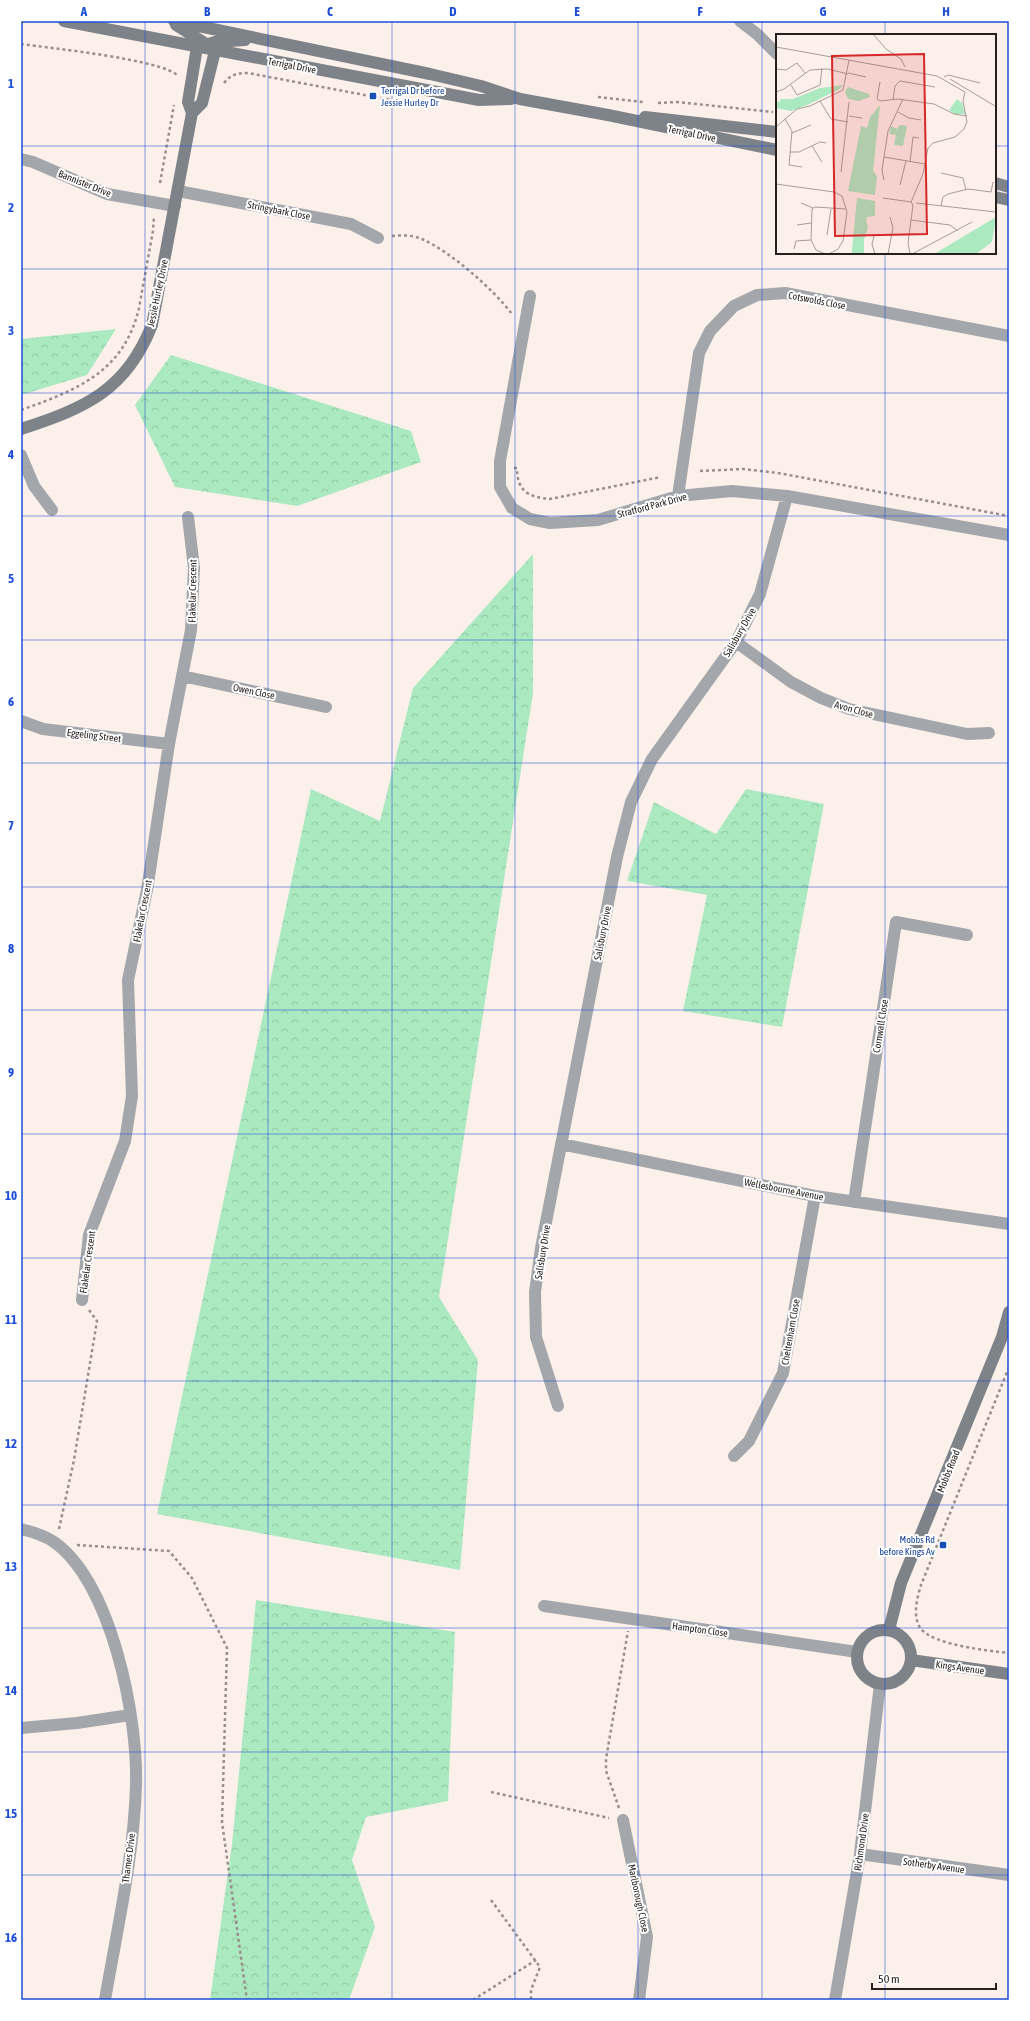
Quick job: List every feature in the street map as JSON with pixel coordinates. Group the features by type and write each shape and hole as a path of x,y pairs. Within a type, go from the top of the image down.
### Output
{"main road":[{"name":"Terrigal Drive","path":"64,21 207,47 479,100 520,99"},
{"path":"170,21 207,47 266,39"},
{"name":"Terrigal Drive","path":"174,21 266,39 474,84 520,99 608,115 776,150"},
{"name":"Jessie Hurley Drive","path":"192,114 202,104 207,47"},
{"name":"Jessie Hurley Drive","path":"21,429 73,411 88,403 119,379 131,365 141,349 152,325 178,191 192,114 188,102 207,47"},
{"name":"Terrigal Drive","path":"608,115 664,118 776,132"},
{"path":"996,183 1009,186"},
{"path":"996,197 1009,200"},
{"name":"Mobbs Road","path":"889,1630 901,1583 999,1344 1009,1312"},
{"path":"889,1630 896,1633 906,1641 911,1652 911,1660 908,1669 903,1676 896,1681 880,1684 866,1677 859,1669 857,1652 865,1637 872,1632 889,1630"},
{"name":"Kings Avenue","path":"911,1660 1009,1674"}],"street":[{"path":"740,21 757,34 776,53"},
{"name":"Bannister Drive","path":"21,159 33,162 107,194 175,206"},
{"name":"Stringybark Close","path":"178,191 351,224 378,238"},
{"name":"Cotswolds Close","path":"678,496 699,353 710,331 734,306 757,295 785,293 949,326 1009,336"},
{"name":"Stratford Park Drive","path":"530,296 500,469 500,487 512,508 530,519 550,523 598,520 678,496 732,491 787,496 1009,535"},
{"path":"21,455 34,486 52,510"},
{"name":"Salisbury Drive","path":"558,1406 536,1337 535,1292 541,1248 617,857 631,802 652,759 736,642 760,594 787,496"},
{"name":"Flakelar Crescent","path":"82,1300 90,1235 125,1141 132,1096 128,980 147,890 169,744 192,630 194,568 188,517"},
{"name":"Avon Close","path":"736,642 791,682 821,698 849,709 911,724 967,734 989,733"},
{"name":"Owen Close","path":"182,676 326,707"},
{"name":"Eggeling Street","path":"21,721 43,729 169,744"},
{"name":"Cornwall Close","path":"854,1202 896,922 967,935"},
{"name":"Wellesbourne Avenue","path":"561,1144 815,1196 1009,1224"},
{"name":"Cheltenham Close","path":"734,1456 749,1441 783,1373 815,1196"},
{"path":"21,1529 46,1537 56,1543"},
{"name":"Thames Drive","path":"56,1543 85,1576 99,1601 116,1648 130,1715 136,1758 135,1807 126,1879 105,2000"},
{"name":"Hampton Close","path":"544,1606 857,1652"},
{"name":"Richmond Drive","path":"835,2000 860,1854 880,1684"},
{"path":"21,1728 77,1723 130,1715"},
{"name":"Marlborough Close","path":"623,1820 647,1937 639,2000"},
{"name":"Sotherby Avenue","path":"860,1854 1009,1875"}],"path":[{"path":"21,44 161,66 166,68 172,74 178,75 177,81"},
{"path":"224,83 230,76 238,73 248,73 424,106"},
{"path":"591,96 645,102"},
{"path":"160,183 174,100"},
{"path":"652,103 677,102 773,112"},
{"path":"21,410 72,391 91,379 115,358 126,342 137,314 153,231 154,217"},
{"path":"378,238 402,235 422,239 443,252 487,285 502,301 513,316 523,336"},
{"path":"500,469 517,468 518,482 525,492 536,498 550,499 661,477"},
{"path":"700,471 743,469 778,473 1009,516"},
{"path":"82,1300 97,1321 74,1460 56,1543 169,1551 192,1578 227,1648 222,1822 247,2000"},
{"path":"1009,1367 917,1597 918,1622 921,1629 926,1633 961,1646 1009,1653"},
{"path":"901,1539 902,1536 904,1536"},
{"path":"933,1541 943,1545"},
{"path":"623,1820 606,1771 606,1759 630,1619"},
{"path":"490,1792 623,1820"},
{"path":"491,1900 540,1967 531,1990 531,2000"},
{"path":"473,2000 536,1960"}],"green space":[{"path":"116,329 87,375 21,395 21,339"},
{"path":"171,355 411,431 421,462 297,506 175,487 135,405"},
{"path":"533,554 533,693 439,1297 478,1360 460,1570 157,1514 311,789 380,821 413,688"},
{"path":"746,789 824,804 782,1027 683,1011 707,895 627,881 654,802 716,834"},
{"path":"256,1600 455,1632 448,1801 366,1817 352,1860 375,1927 349,2000 210,2000 232,1844"}],"place":[{"name":"Terrigal Dr before Jessie Hurley Dr","path":"373,96"},
{"name":"Mobbs Rd before Kings Av","path":"943,1545"}]}
